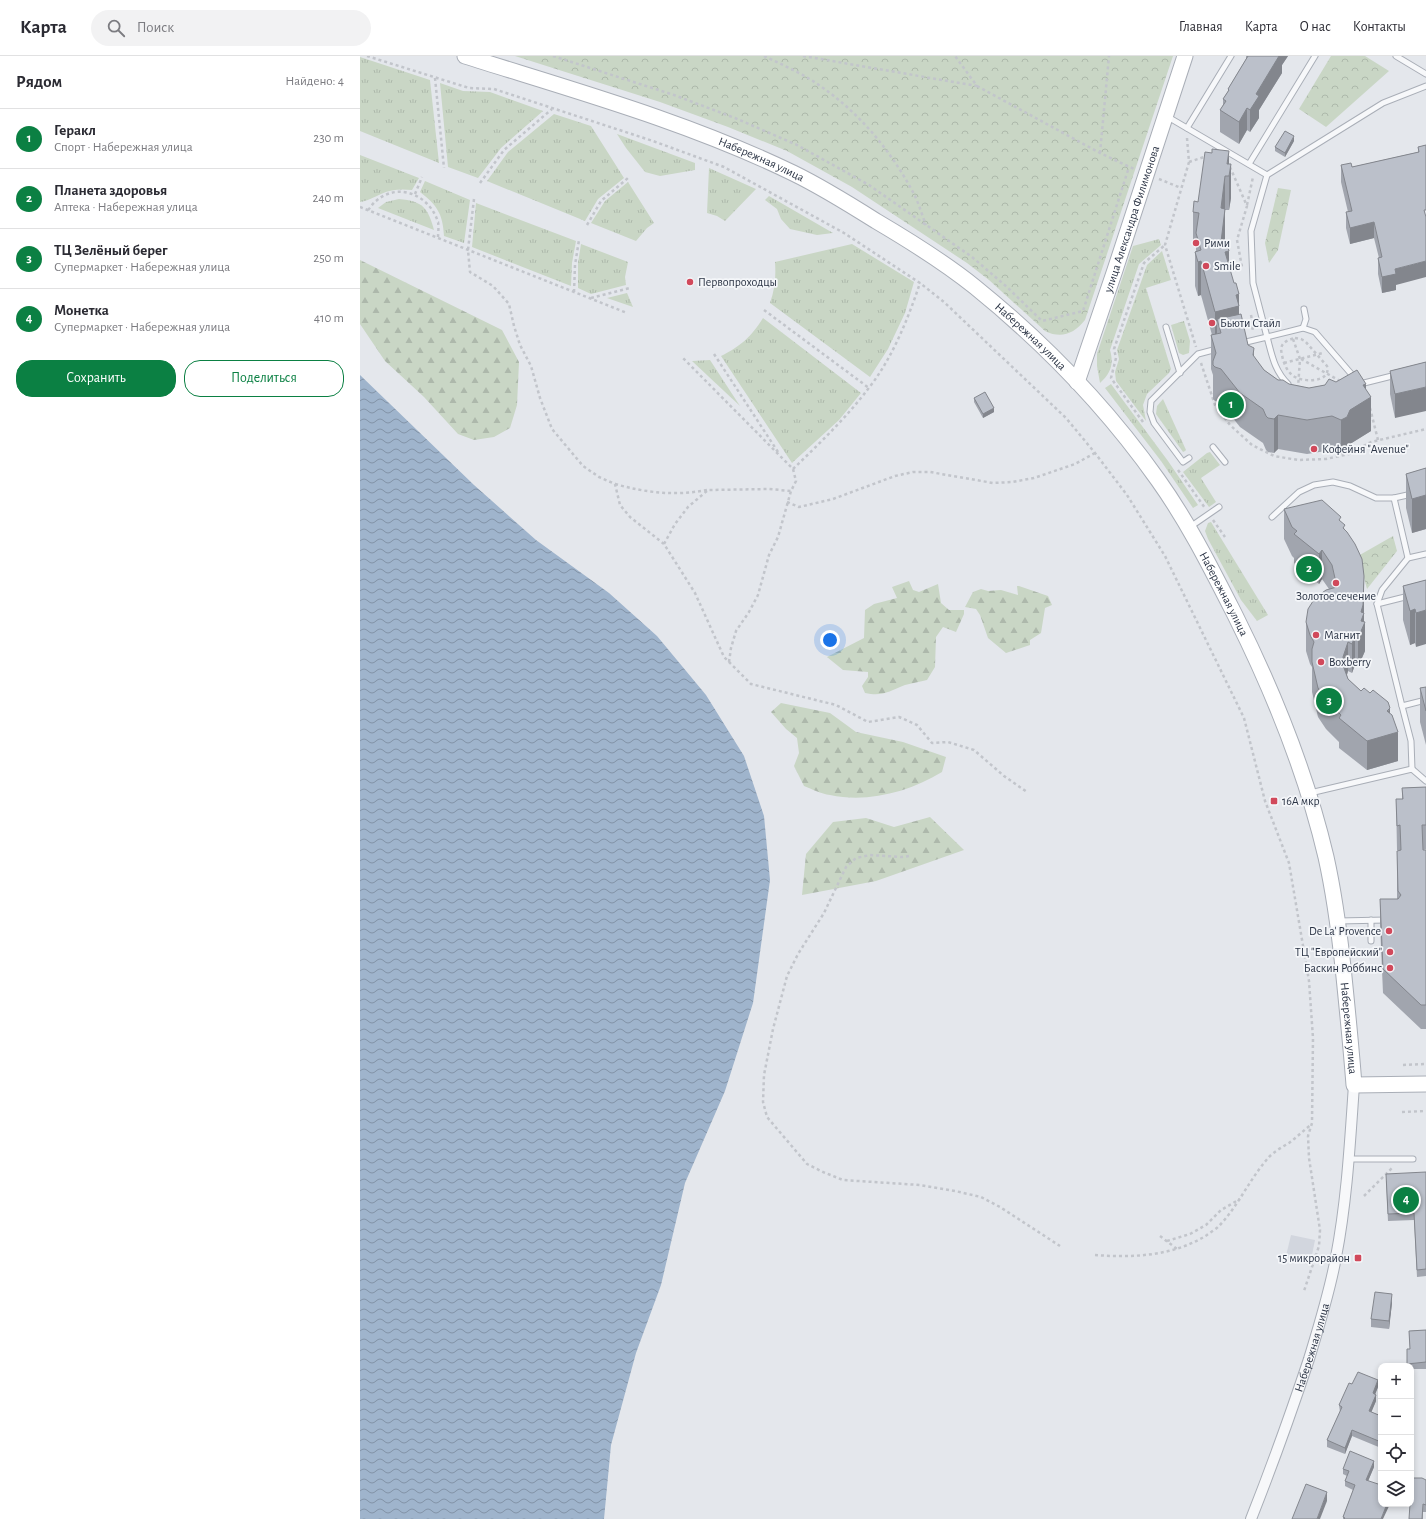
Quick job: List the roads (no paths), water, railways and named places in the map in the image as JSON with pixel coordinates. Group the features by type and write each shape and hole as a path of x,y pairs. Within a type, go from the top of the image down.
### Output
{"main road":[{"name":"Набережная улица","path":"465,56 636,110 696,131 749,152 796,175 851,205 913,243 973,285 1020,326 1077,382 1134,447 1189,527 1245,636 1272,693 1295,749 1309,793 1326,858 1338,922 1350,1029 1354,1085"},
{"name":"улица Александра Филимонова","path":"1077,382 1116,270 1185,56"},
{"path":"1354,1085 1426,1084"}],"street":[{"name":"Набережная улица","path":"1250,1519 1282,1438 1308,1362 1327,1297 1338,1243 1347,1182 1354,1085"}],"lane":[{"path":"1187,128 1231,56"},
{"path":"1249,164 1315,56"},
{"path":"1396,56 1426,74"},
{"path":"1298,389 1288,385 1279,375 1267,337 1253,282 1251,231 1267,174 1382,103 1426,86"},
{"path":"1165,115 1267,174"},
{"path":"1303,328 1306,319 1304,309"},
{"path":"1166,327 1180,372"},
{"path":"1236,345 1303,328 1315,332 1360,384"},
{"path":"1189,458 1183,462 1154,423 1150,412 1151,401 1198,354 1221,348"},
{"path":"1340,382 1346,381 1360,384 1404,373"},
{"path":"1213,447 1225,462"},
{"path":"1272,517 1299,492 1314,485 1333,482 1350,486 1376,498 1394,498 1420,492"},
{"path":"1394,498 1408,558"},
{"path":"1189,527 1219,507"},
{"path":"1426,554 1408,558 1382,590 1377,604 1411,741 1412,769 1426,781"},
{"path":"1377,604 1412,595"},
{"path":"1402,706 1426,700"},
{"path":"1309,793 1412,769"},
{"path":"1371,920 1371,941"},
{"path":"1338,922 1390,920"},
{"path":"1349,1159 1413,1159"}],"water":[{"path":"360,375 474,485 536,540 609,593 657,636 706,695 744,756 764,816 770,880 753,1003 725,1091 685,1183 661,1285 636,1353 611,1445 604,1519 360,1519"}],"place":[{"name":"Рими","path":"1196,243"},
{"name":"Smile","path":"1206,266"},
{"name":"Первопроходцы","path":"690,282"},
{"name":"Бьюти Стайл","path":"1212,323"},
{"name":"Геракл","path":"1231,405"},
{"name":"Кофейня \"Avenue\"","path":"1314,449"},
{"name":"Планета здоровья","path":"1309,569"},
{"name":"Золотое сечение","path":"1336,583"},
{"name":"Магнит","path":"1316,635"},
{"name":"Boxberry","path":"1321,662"},
{"name":"ТЦ Зелёный берег","path":"1329,701"},
{"name":"16А мкр","path":"1274,801"},
{"name":"De La' Provence","path":"1389,931"},
{"name":"ТЦ \"Европейский\"","path":"1390,952"},
{"name":"Баскин Роббинс","path":"1390,968"},
{"name":"Монетка","path":"1406,1200"},
{"name":"15 микрорайон","path":"1358,1258"}]}
